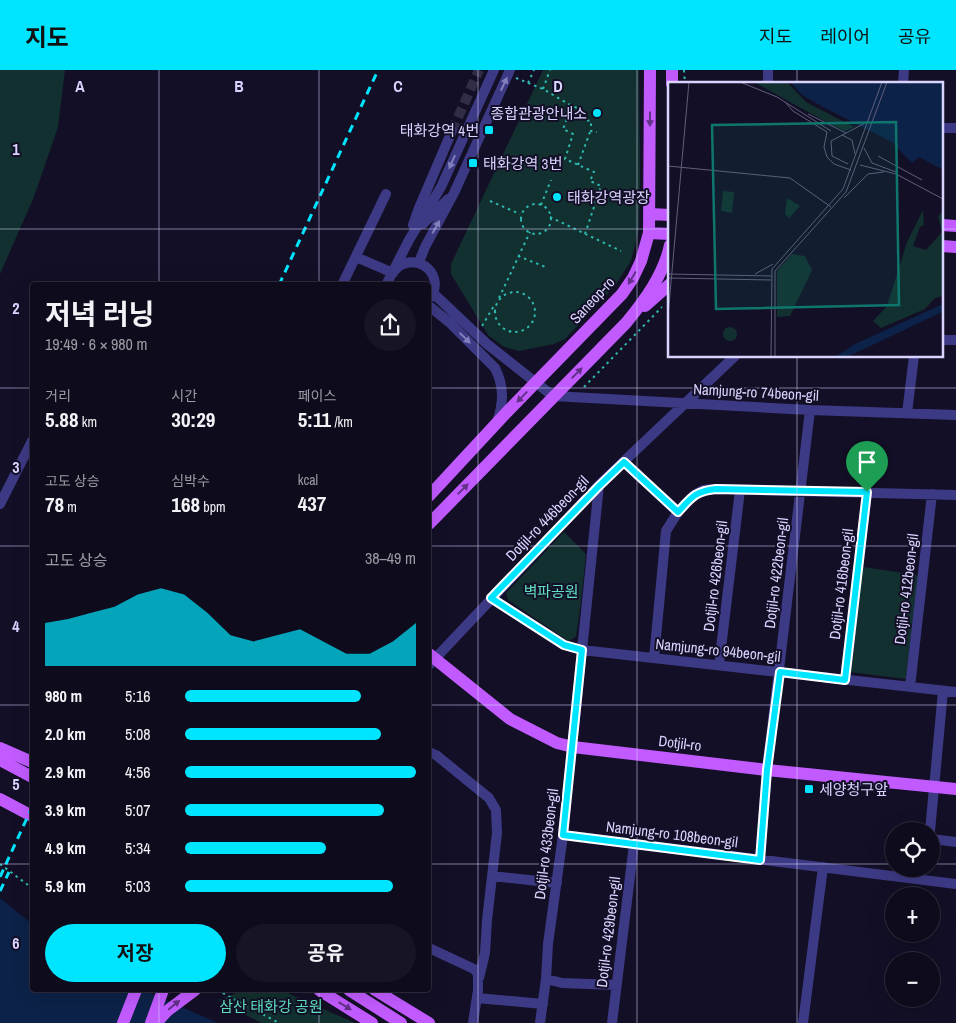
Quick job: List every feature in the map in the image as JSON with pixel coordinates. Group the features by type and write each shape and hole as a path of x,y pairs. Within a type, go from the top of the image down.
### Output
{"main road":[{"name":"Saneop-ro","path":"431,494 622,294 633,278 641,261 649,233 650,70"},
{"path":"650,214 668,215"},
{"path":"649,233 668,234"},
{"path":"626,323 652,288 668,251"},
{"path":"431,522 626,323 668,286"},
{"name":"Dotjil-ro","path":"431,659 510,719 557,743 572,747 767,770 956,788"},
{"path":"3,754 30,760"},
{"path":"3,754 30,775"},
{"path":"0,799 30,815"},
{"path":"123,1023 135,992"},
{"path":"151,1023 162,992"},
{"path":"156,1023 167,1011 192,992"},
{"path":"321,992 372,1023"},
{"path":"352,992 401,1023"},
{"path":"378,992 429,1023"}],"street":[{"path":"389,282 409,240 441,187 494,70"},
{"path":"419,262 454,193 510,70"},
{"path":"409,240 419,208 452,131"},
{"path":"409,240 454,193"},
{"path":"344,282 386,194"},
{"path":"356,257 393,273"},
{"path":"393,273 404,263 419,262 426,266 431,271 435,285 431,296 554,396"},
{"path":"431,308 449,322 495,368 500,378 502,398 496,424"},
{"name":"Dotjil-ro 446beon-gil","path":"431,659 599,486 733,358"},
{"path":"908,413 914,358"},
{"name":"Namjung-ro 74beon-gil","path":"554,396 810,410 956,415"},
{"name":"Dotjil-ro 422beon-gil","path":"760,860 767,770 810,410"},
{"path":"0,504 30,445"},
{"path":"624,462 678,512"},
{"name":"Dotjil-ro 433beon-gil","path":"540,1023 546,979 548,944 563,835 599,486"},
{"path":"654,658 666,531 678,512 694,495 703,490 956,495"},
{"name":"Dotjil-ro 426beon-gil","path":"719,666 740,490"},
{"name":"Dotjil-ro 416beon-gil","path":"845,680 867,492"},
{"name":"Dotjil-ro 412beon-gil","path":"910,687 932,494"},
{"name":"Namjung-ro 94beon-gil","path":"491,598 564,645 582,650 956,692"},
{"path":"931,822 942,691"},
{"path":"431,753 474,784 495,805 497,822 486,953 473,1023"},
{"name":"Namjung-ro 108beon-gil","path":"563,835 956,884"},
{"path":"940,840 956,842"},
{"name":"Dotjil-ro 429beon-gil","path":"612,1023 634,844"},
{"path":"804,1023 823,867"},
{"path":"492,876 557,884"},
{"path":"431,949 474,969 480,978"},
{"path":"546,979 562,983 616,985"},
{"path":"477,998 543,1004"}],"path":[{"path":"534,70 528,84 542,89 580,109 586,120 591,121 590,131 578,165"},
{"path":"542,89 550,70"},
{"path":"572,106 563,129 573,134 565,159 594,172 590,181 601,186 585,234"},
{"path":"590,131 597,132"},
{"path":"541,205 551,180"},
{"path":"598,196 640,201"},
{"path":"490,201 521,214"},
{"path":"531,204 541,205 548,211 549,225 546,230 537,234 530,232 521,223 521,214 531,204"},
{"path":"550,218 621,251"},
{"path":"477,334 496,303 530,232"},
{"path":"518,256 548,268"},
{"path":"519,292 526,294 534,305 534,318 526,328 520,331 507,330 497,322 495,316 496,303 506,293 519,292"},
{"path":"580,390 663,306"},
{"path":"0,864 30,886"},
{"path":"221,992 280,1023"}],"green space":[{"path":"0,70 65,70 58,127 34,197 0,274"},
{"name":"태화강역광장","path":"543,70 639,70 639,229 631,261 615,286 565,339 554,344 519,351 504,347 488,335 451,274 451,264"},
{"name":"벽파공원","path":"564,532 586,554 576,636 568,641 508,600 506,593"},
{"path":"863,567 918,575 906,679 850,672"},
{"name":"삼산 태화강 공원","path":"239,992 285,992 355,1023 261,1023 218,1000"}],"water":[{"path":"0,898 30,922 30,992 148,992 218,1023 0,1023"}],"tunnel":[{"path":"452,131 479,70"}],"railway":[{"path":"280,282 378,70"},
{"path":"0,877 30,811"},
{"path":"0,891 9,872"}],"place":[{"name":"종합관광안내소","path":"597,113"},
{"name":"태화강역 4번","path":"489,130"},
{"name":"태화강역 3번","path":"473,163"},
{"name":"태화강역광장","path":"557,197"},
{"name":"세양청구앞","path":"809,789"}],"route":[{"path":"624,462 678,512 694,495 703,490 867,492 845,680 780,672 767,770 760,860 563,835 582,650 564,645 491,598 624,462"}]}
